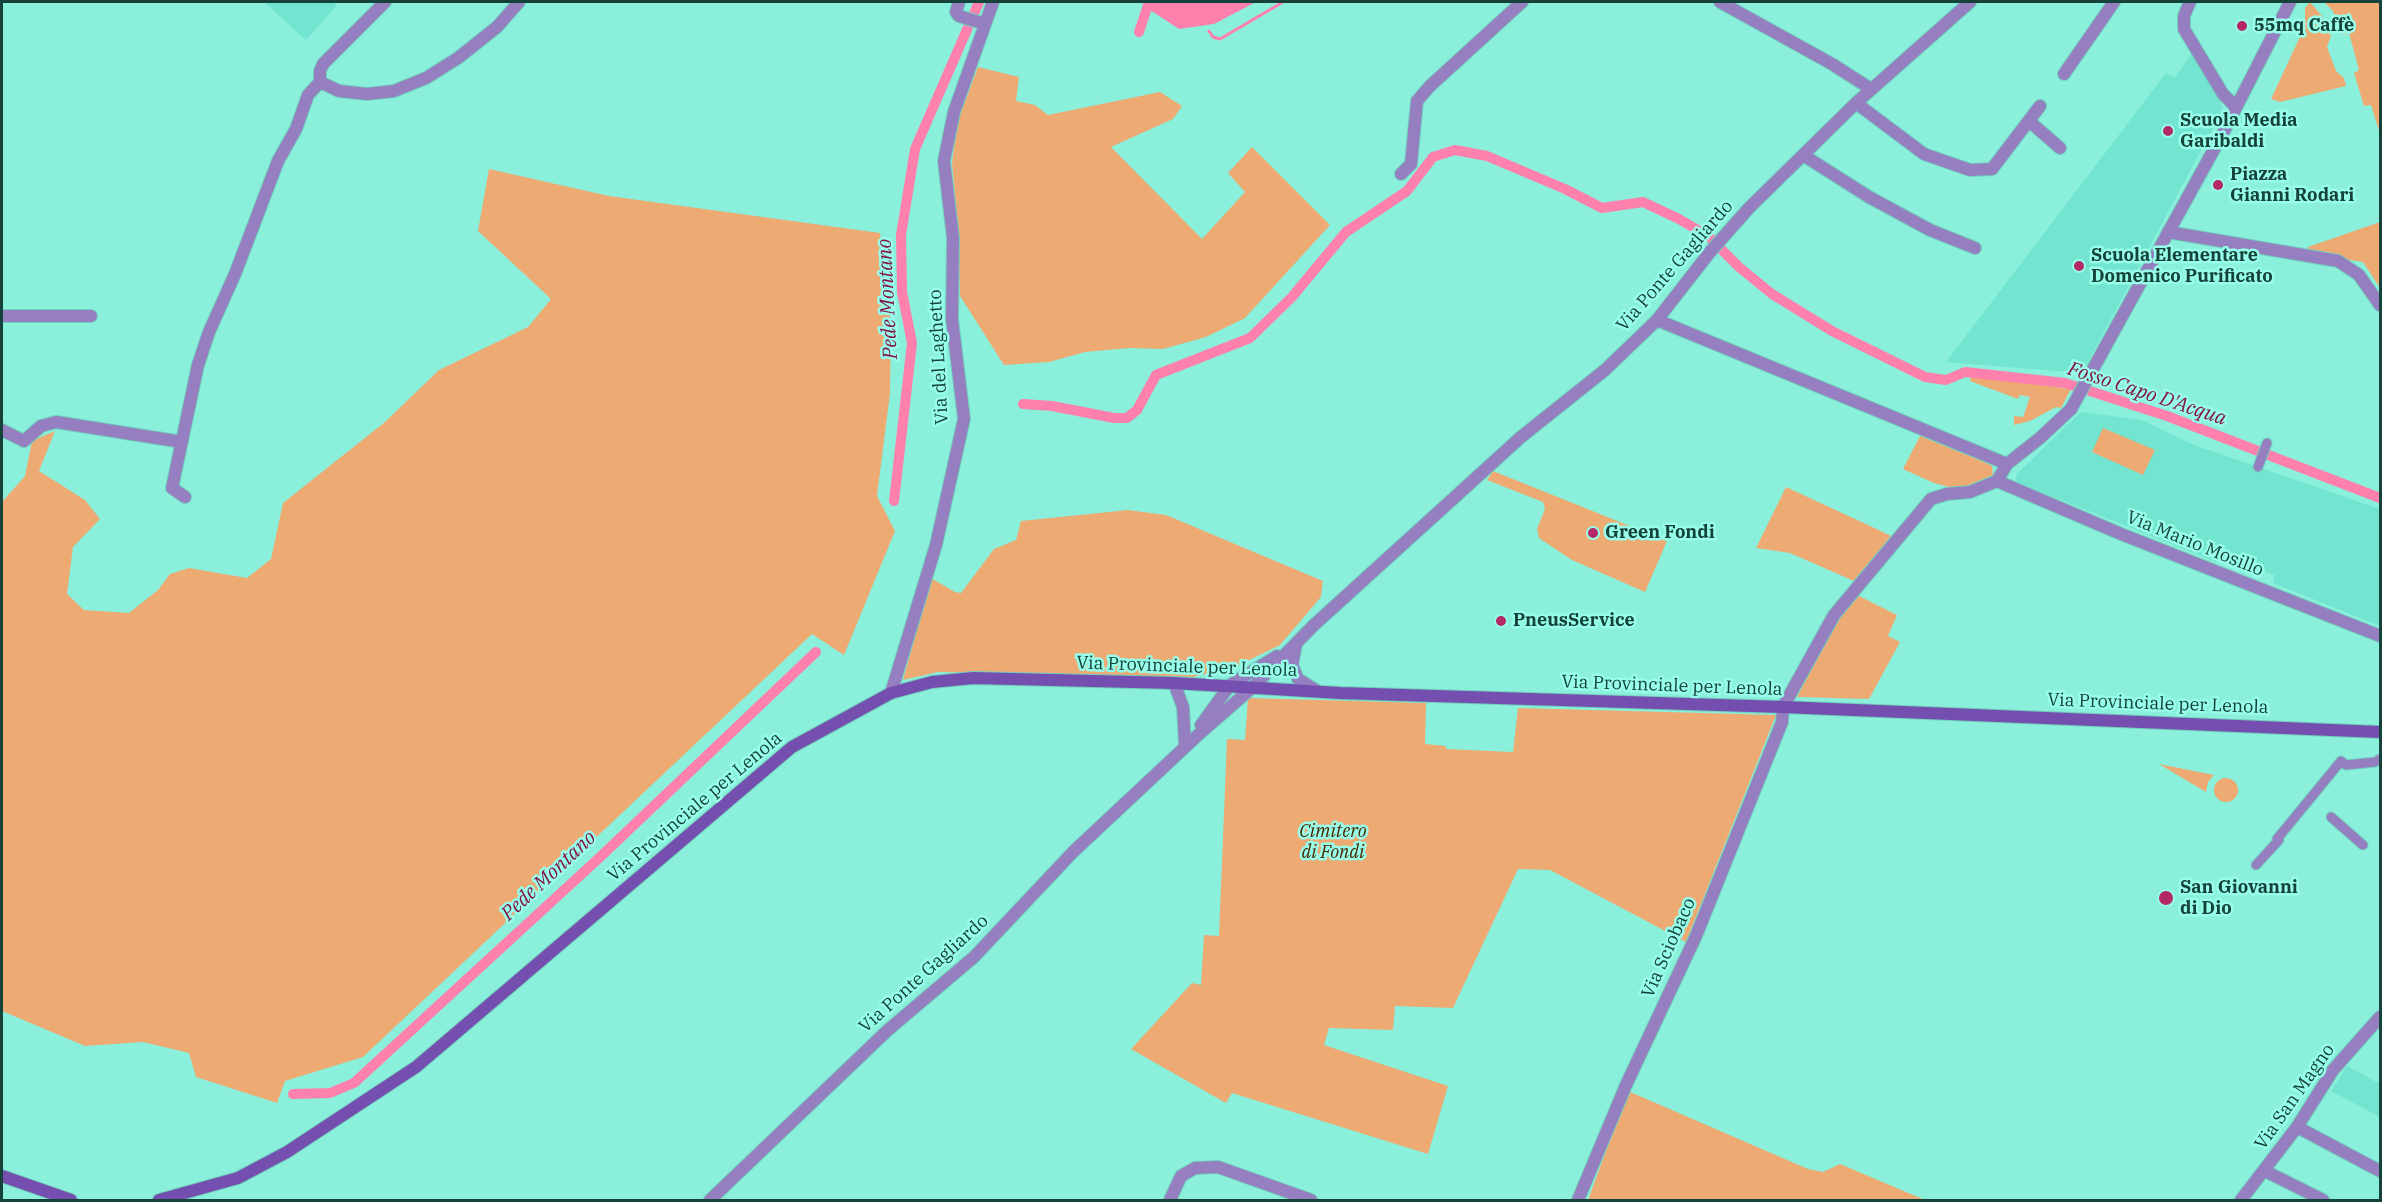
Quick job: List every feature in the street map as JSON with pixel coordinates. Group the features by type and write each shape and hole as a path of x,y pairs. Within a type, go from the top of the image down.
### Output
{"main road":[{"name":"Via Provinciale per Lenola","path":"159,1200 238,1178 287,1152 416,1067 792,747 891,693 932,682 973,678 1174,683 1254,686 1340,693 1783,707 2380,732"},
{"path":"2,1176 71,1200"}],"street":[{"path":"185,497 172,488 198,365 209,332 235,274 278,161 296,129 308,95 320,82 320,71 323,64 385,2"},
{"path":"320,82 339,91 367,94 394,92 426,78 458,58 497,27 519,2"},
{"path":"959,2 956,12 960,16 985,21"},
{"name":"Via del Laghetto","path":"891,693 936,545 963,419 952,319 953,238 944,161 954,112 993,2"},
{"path":"1401,174 1411,164 1418,101 1431,86 1522,2"},
{"path":"1720,2 1832,64 1871,89"},
{"name":"Via Ponte Gagliardo","path":"710,1200 888,1030 974,957 1073,852 1185,746 1254,686 1314,625 1521,437 1605,370 1657,320 1710,252 1749,208 1871,89 1970,2"},
{"path":"2064,74 2114,2"},
{"path":"2190,2 2184,16 2184,29 2223,94 2235,106"},
{"path":"1997,481 2007,464 2071,409 2223,133 2290,2"},
{"path":"1856,103 1924,154 1970,170 1992,169 2040,106"},
{"path":"2029,121 2060,148"},
{"path":"1803,155 1869,197 1930,230 1975,248"},
{"path":"2168,232 2337,261 2359,275 2380,305"},
{"path":"2,316 91,316"},
{"path":"1657,320 2007,464"},
{"path":"2,430 24,441 41,426 56,423 182,442"},
{"path":"2258,467 2267,443"},
{"name":"Via Mario Mosillo","path":"1997,481 2165,552 2380,636"},
{"name":"Via Sciobaco","path":"1578,1200 1626,1085 1700,926 1782,722 1783,707 1834,615 1930,500 1947,494 1970,492 1997,481"},
{"path":"1296,644 1292,664 1298,680 1317,691"},
{"name":"Via Ponte Gagliardo","path":"1185,746 1230,685 1296,644"},
{"path":"1174,683 1183,707 1185,746"},
{"path":"2279,840 2281,842 2316,803 2346,765 2375,762 2380,759"},
{"path":"2256,865 2342,761 2346,765"},
{"path":"2331,817 2364,845"},
{"name":"Via San Magno","path":"2241,1200 2297,1127 2333,1070 2380,1017"},
{"path":"2297,1127 2380,1171"},
{"path":"1170,1200 1181,1176 1195,1168 1218,1167 1311,1200"},
{"path":"2265,1171 2323,1200"}],"shaded area":[{"path":"264,2 333,2 337,5 306,40"},
{"path":"1141,2 1256,2 1214,24 1179,29"},
{"name":"Scuola Elementare Domenico Purificato","path":"2191,54 2220,98 2222,107 2220,115 2082,373 1946,362 2166,73 2175,78"},
{"path":"2081,412 2142,420 2194,445 2380,509 2380,626 2273,583 2274,575 2218,554 2216,562 2019,483 2016,480 2017,474"},
{"path":"2347,1066 2380,1084 2380,1117 2331,1091"}],"green space":[{"path":"2310,2 2322,16 2331,36 2327,47 2336,71 2344,78 2346,86 2280,102 2271,99 2305,26 2305,8"},
{"path":"2324,2 2380,2 2380,134 2371,105 2364,106 2354,73 2359,70 2349,33 2341,34 2333,11"},
{"path":"978,67 1019,77 1016,101 1035,105 1048,115 1160,92 1182,106 1173,119 1111,147 1202,239 1245,192 1228,173 1252,147 1330,225 1245,318 1206,337 1163,349 1129,348 1085,352 1049,362 1004,365 960,296 952,163 957,122"},
{"path":"489,169 609,196 880,233 891,326 890,393 877,496 895,531 844,655 812,634 363,1057 285,1081 277,1103 196,1077 189,1053 143,1042 85,1046 2,1011 2,502 25,476 32,441 55,431 39,471 85,500 100,519 73,547 67,594 84,610 129,613 158,590 170,574 189,568 247,578 271,559 283,503 385,422 439,370 528,327 551,299 478,231"},
{"path":"2380,222 2380,288 2363,262 2310,254 2308,247"},
{"path":"1971,376 2071,389 2061,408 2056,407 2030,421 2014,425 2014,416 2023,417 2030,397 2020,395 2018,399 1970,381"},
{"path":"2103,428 2155,450 2143,475 2092,452"},
{"path":"1920,436 1992,466 1993,475 1964,487 1949,487 1903,469"},
{"name":"Green Fondi","path":"1493,471 1667,541 1645,592 1572,560 1539,538 1537,529 1545,509 1543,502 1487,480"},
{"path":"1786,487 1891,536 1854,581 1790,553 1756,548"},
{"path":"1128,510 1166,515 1323,581 1321,597 1280,645 1237,666 1193,677 938,672 903,680 931,578 961,593 994,549 1016,540 1021,521"},
{"path":"1859,596 1897,615 1888,636 1900,642 1869,699 1797,697 1838,618"},
{"name":"Cimitero di Fondi","path":"1248,698 1426,703 1425,744 1446,746 1446,749 1513,752 1518,708 1776,715 1686,942 1550,870 1518,869 1453,1008 1395,1006 1393,1030 1329,1028 1324,1045 1448,1086 1428,1154 1232,1093 1226,1103 1131,1049 1192,983 1201,985 1204,935 1219,936 1227,739 1245,740"},
{"path":"2159,764 2214,775 2208,782 2206,792"},
{"path":"2226,778 2234,782 2238,790 2234,798 2226,802 2218,798 2214,790 2218,782"},
{"path":"1628,1091 1808,1169 1823,1172 1840,1164 1925,1200 1588,1200"}],"waterway":[{"name":"Pede Montano","path":"894,501 912,343 902,292 901,235 915,149 979,2"},
{"path":"1209,31 1213,37 1220,39 1283,2"},
{"path":"1139,32 1147,8"},
{"name":"Fosso Capo D'Acqua","path":"1023,404 1052,406 1114,418 1127,418 1137,410 1156,375 1250,338 1292,297 1346,232 1407,191 1433,157 1455,150 1487,156 1565,189 1602,208 1643,202 1679,219 1708,236 1739,267 1772,294 1832,331 1925,377 1946,380 1965,372 2065,383 2167,416 2380,498"},
{"name":"Pede Montano","path":"293,1094 330,1093 354,1083 598,859 816,652"}],"place":[{"name":"55mq Caffè","path":"2242,26"},
{"name":"Scuola Media Garibaldi","path":"2168,131"},
{"name":"Piazza Gianni Rodari","path":"2218,185"},
{"name":"Scuola Elementare Domenico Purificato","path":"2079,266"},
{"name":"Green Fondi","path":"1593,533"},
{"name":"PneusService","path":"1501,621"},
{"name":"San Giovanni di Dio","path":"2166,898"}]}
